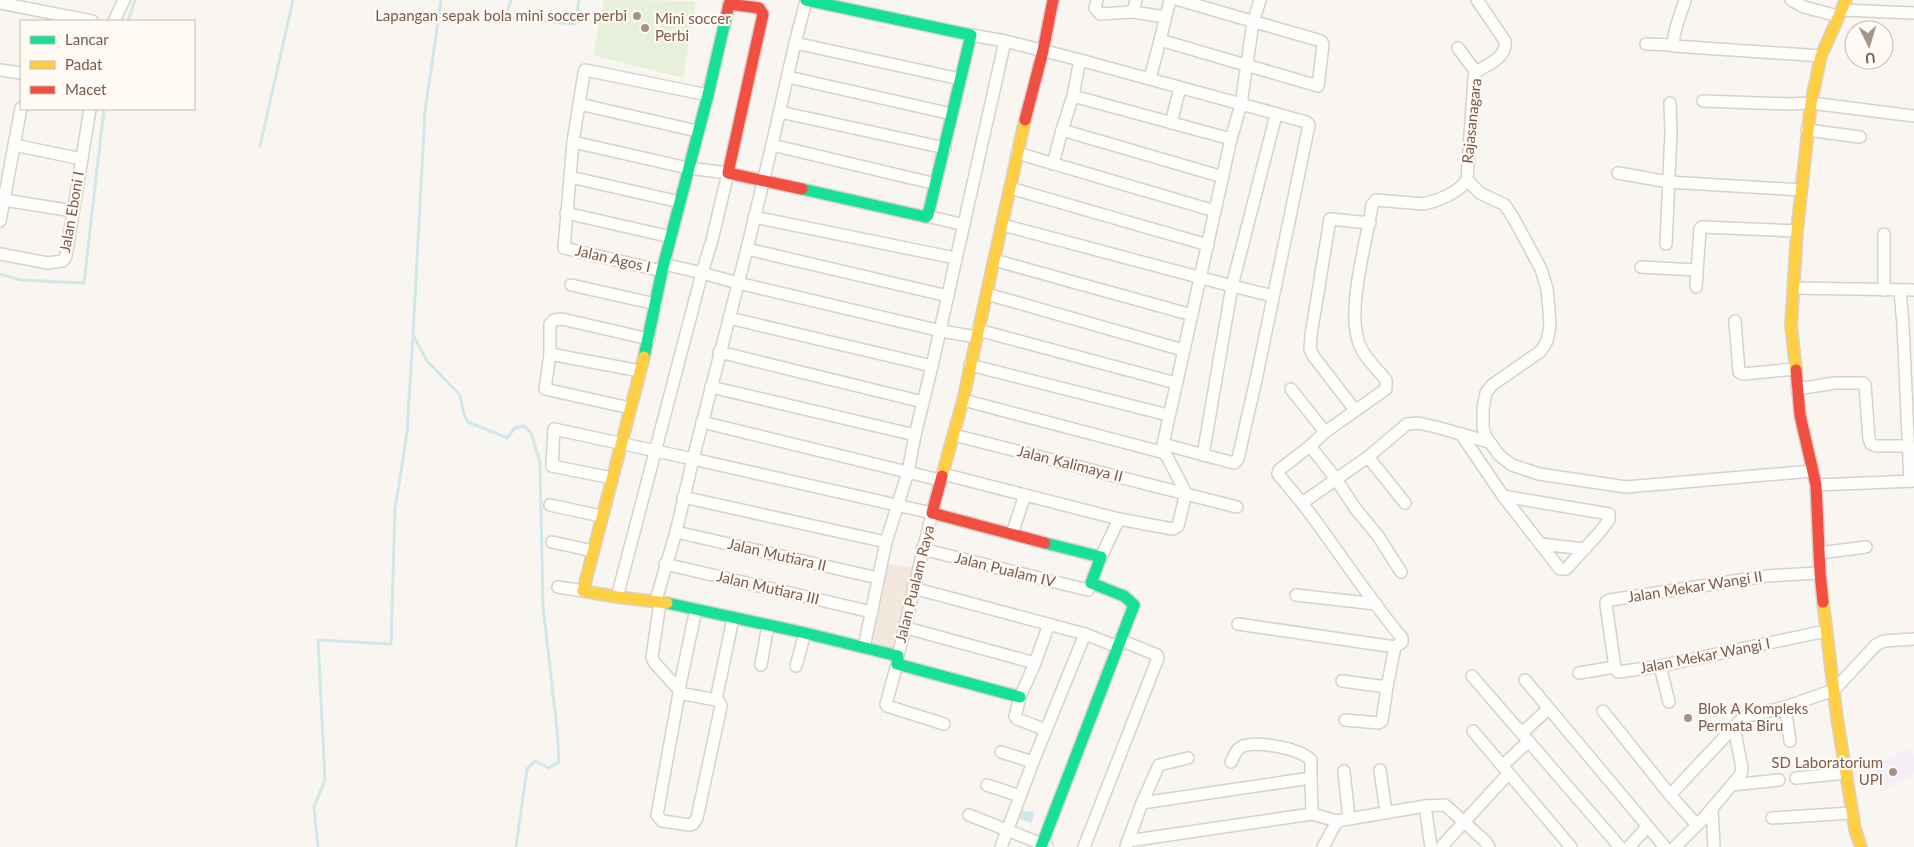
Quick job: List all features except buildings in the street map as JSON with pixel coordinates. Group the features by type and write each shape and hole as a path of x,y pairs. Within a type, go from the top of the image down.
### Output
{"street":[{"path":"114,20 124,0"},
{"path":"696,609 680,692 657,809 657,815 662,821 690,826 695,821 721,708 720,703 716,700 680,692 654,662 652,657 658,601 665,564 676,532 710,387 764,180 794,43 806,0 1080,60 1306,122 1308,125 1257,375 1238,459 1234,463 1203,455 1164,449 963,400"},
{"path":"932,513 963,400 1003,226 1017,153 1043,51 1053,0"},
{"path":"1097,0 1095,8 1100,14 1133,12 1165,17"},
{"path":"1133,12 1136,0"},
{"path":"1150,80 1170,0"},
{"path":"1160,40 1318,86 1323,44 1321,41 1253,23 1214,5 1179,0"},
{"path":"702,422 908,472 1025,495 1119,519 1173,529 1178,526 1186,493 1164,449 1168,415 1201,278 1231,139 1241,104 1253,23 1260,0"},
{"name":"Rajasanagara","path":"1477,0 1505,41 1506,46 1501,56 1476,72 1473,88 1467,180 1480,193 1505,205 1514,219 1541,269 1547,289 1550,310 1550,326 1547,341 1541,351 1492,385 1486,393 1483,408 1483,428 1489,442"},
{"path":"1673,45 1674,35 1685,0"},
{"path":"1791,0 1804,7 1842,9 1888,6 1914,14"},
{"path":"0,4 38,5 89,20"},
{"path":"583,591 649,339 663,268 708,95 729,4 761,9 763,14 712,240 617,597"},
{"path":"1842,9 1821,56 1815,75 1807,130 1797,231 1791,326 1800,415 1816,486 1820,573 1826,631 1852,813 1861,847"},
{"path":"927,216 971,35"},
{"path":"864,647 886,542 908,472 915,435 941,331 955,258 1004,42"},
{"path":"794,43 960,79"},
{"path":"1646,44 1821,56"},
{"path":"1458,48 1476,72"},
{"path":"1053,164 1073,96 1080,60"},
{"path":"0,70 20,73"},
{"path":"671,237 566,213 573,142 585,70 708,95"},
{"path":"788,77 952,114"},
{"path":"1171,123 1180,88"},
{"path":"1073,96 1231,139"},
{"path":"1703,101 1811,103 1914,116"},
{"path":"1666,244 1671,132 1670,103"},
{"path":"579,104 698,131"},
{"path":"0,220 21,110"},
{"name":"Jalan Eboni I","path":"0,254 48,263 63,261 66,256 90,110"},
{"path":"780,112 944,148"},
{"path":"1203,455 1232,286 1276,115"},
{"path":"1062,130 1223,177"},
{"path":"1807,130 1860,137"},
{"path":"573,142 688,168 764,180 964,225"},
{"path":"14,145 82,159"},
{"path":"772,145 936,184"},
{"path":"1017,153 1215,211"},
{"path":"1618,173 1669,182 1801,190"},
{"path":"570,177 680,202"},
{"path":"1345,720 1381,722 1386,687 1396,648 1402,642 1402,638 1302,503 1278,474 1279,470 1325,432 1386,389 1386,380 1362,350 1354,330 1358,286 1372,204 1376,200 1430,203 1458,190 1467,180"},
{"path":"1010,188 1208,245"},
{"path":"4,200 73,211"},
{"name":"Jalan Agos I","path":"566,213 564,248 663,268 702,273 738,284 941,331 977,333 1176,383"},
{"path":"754,217 955,258"},
{"path":"1355,410 1314,357 1310,349 1311,335 1330,219 1370,222"},
{"path":"1003,226 1273,296"},
{"path":"1696,287 1700,229 1702,227 1797,231"},
{"path":"1884,234 1884,290"},
{"path":"747,249 948,296"},
{"path":"994,260 1192,315"},
{"path":"1641,266 1696,270"},
{"path":"571,285 656,304"},
{"path":"1793,288 1914,290"},
{"path":"1816,486 1912,481 1908,446 1909,325 1900,290"},
{"path":"987,294 1183,350"},
{"path":"728,318 932,366"},
{"path":"630,408 545,389 550,354 550,324 558,319 649,339"},
{"path":"1735,321 1739,372 1743,374 1795,369"},
{"path":"719,352 923,402"},
{"path":"550,354 640,371"},
{"path":"970,365 1168,415"},
{"path":"1797,389 1834,384 1863,383 1865,385 1871,444 1876,446 1908,446"},
{"path":"710,387 915,435"},
{"path":"1291,389 1325,432"},
{"path":"1302,503 1368,457 1407,424 1418,423 1489,442 1499,455 1512,465 1539,474 1626,487 1813,471"},
{"path":"612,478 552,466 554,429 622,442 898,505 1101,557"},
{"path":"1461,434 1502,496 1560,569 1566,569 1586,549 1609,520 1608,514 1502,496"},
{"name":"Jalan Kalimaya II","path":"954,435 1237,507"},
{"path":"1310,446 1378,536 1401,572"},
{"path":"1368,457 1405,503"},
{"path":"1012,534 1025,495"},
{"path":"684,497 886,542"},
{"path":"550,505 602,516"},
{"name":"Jalan Pualam Raya","path":"932,513 886,706 944,724"},
{"path":"969,815 1044,846 1119,643 1134,609 1134,605 1129,598 1090,587 1101,557 1119,519"},
{"name":"Jalan Mutiara II","path":"676,532 878,578"},
{"path":"552,542 593,551"},
{"path":"1540,544 1586,549"},
{"path":"1819,553 1866,547"},
{"name":"Jalan Pualam IV","path":"922,549 1090,587"},
{"name":"Jalan Mutiara III","path":"665,564 872,612"},
{"name":"Jalan Mekar Wangi II","path":"1614,667 1607,601 1766,576 1820,573"},
{"path":"558,587 617,597 658,601 864,647 898,660 1020,697"},
{"path":"913,588 1119,643 1157,655 1158,658 1084,847"},
{"path":"1296,594 1376,604"},
{"path":"716,700 733,618"},
{"path":"1046,730 1015,718 1020,697 1049,624"},
{"path":"1238,624 1396,648"},
{"path":"761,665 768,625"},
{"path":"904,627 1035,663"},
{"name":"Jalan Mekar Wangi I","path":"1614,667 1618,672 1660,666 1826,631"},
{"path":"796,666 805,633"},
{"path":"1001,847 1085,634"},
{"path":"1670,795 1744,717 1785,707 1834,690 1876,645 1884,642 1914,639"},
{"path":"1660,666 1669,702"},
{"path":"1579,673 1614,667"},
{"path":"1472,676 1620,847"},
{"path":"1525,680 1665,847"},
{"path":"1342,681 1386,687"},
{"path":"1785,707 1790,741"},
{"path":"1425,806 1436,847 1465,823 1505,770 1525,737 1548,709"},
{"path":"1603,711 1670,795 1697,825"},
{"path":"1675,847 1697,825 1741,774 1742,768 1734,727"},
{"path":"1473,731 1572,847"},
{"path":"1231,762 1237,750 1243,746 1292,749 1306,755 1311,760 1312,814"},
{"path":"1001,752 1033,762"},
{"path":"1188,758 1159,765 1127,844 1312,814 1343,820 1425,806 1444,805 1486,842 1489,847"},
{"path":"1380,770 1386,813"},
{"path":"1323,847 1343,820 1344,771"},
{"path":"1796,778 1846,773"},
{"path":"1142,803 1311,778"},
{"path":"1732,785 1779,780"},
{"path":"987,785 1020,796"},
{"path":"1712,808 1714,847"},
{"path":"1772,818 1852,813"},
{"path":"1630,847 1647,826"}],"shaded area":[{"path":"887,564 917,568 894,652 867,646"},
{"name":"SD Laboratorium UPI","path":"1908,748 1914,757 1914,774 1883,791 1871,769"}],"green space":[{"name":"Mini soccer Perbi","path":"604,0 696,1 683,78 593,55"}],"water":[{"path":"1018,810 1034,812 1032,823 1017,818"}],"waterway":[{"path":"128,20 135,0"},
{"path":"260,146 293,0"},
{"path":"441,0 425,111 413,335 427,361 460,395 464,415 468,422 507,438 515,428 524,426 531,433 540,462 543,606 559,762 549,768 535,761 527,769 516,847"},
{"path":"511,0 506,17 575,24 579,0"},
{"path":"0,274 20,280 84,283 104,110"},
{"path":"318,847 314,807 325,780 318,640 391,644 395,510 407,432 413,336"}],"traffic: fast":[{"path":"802,189 926,217 971,35 806,0"},
{"path":"644,357 662,271 708,95 726,17"},
{"path":"1041,847 1134,605 1124,596 1091,583 1101,557 1045,543"},
{"path":"667,603 805,633 898,656 897,664 1020,697"}],"traffic: slow":[{"path":"1796,370 1791,325 1797,231 1811,103 1821,56 1846,0"},
{"path":"942,476 963,400 1025,120"},
{"path":"644,357 583,591 667,603"},
{"path":"1823,602 1837,718 1855,829 1861,847"}],"traffic: jam":[{"path":"1025,120 1043,51 1053,0"},
{"path":"726,17 729,4 759,8 763,14 728,173 802,189"},
{"path":"1796,370 1800,415 1816,485 1823,602"},
{"path":"942,476 932,513 1045,543"}],"place":[{"name":"Lapangan sepak bola mini soccer perbi","path":"637,16"},
{"name":"Mini soccer Perbi","path":"645,28"},
{"name":"Blok A Kompleks Permata Biru","path":"1688,718"},
{"name":"SD Laboratorium UPI","path":"1893,772"}]}
